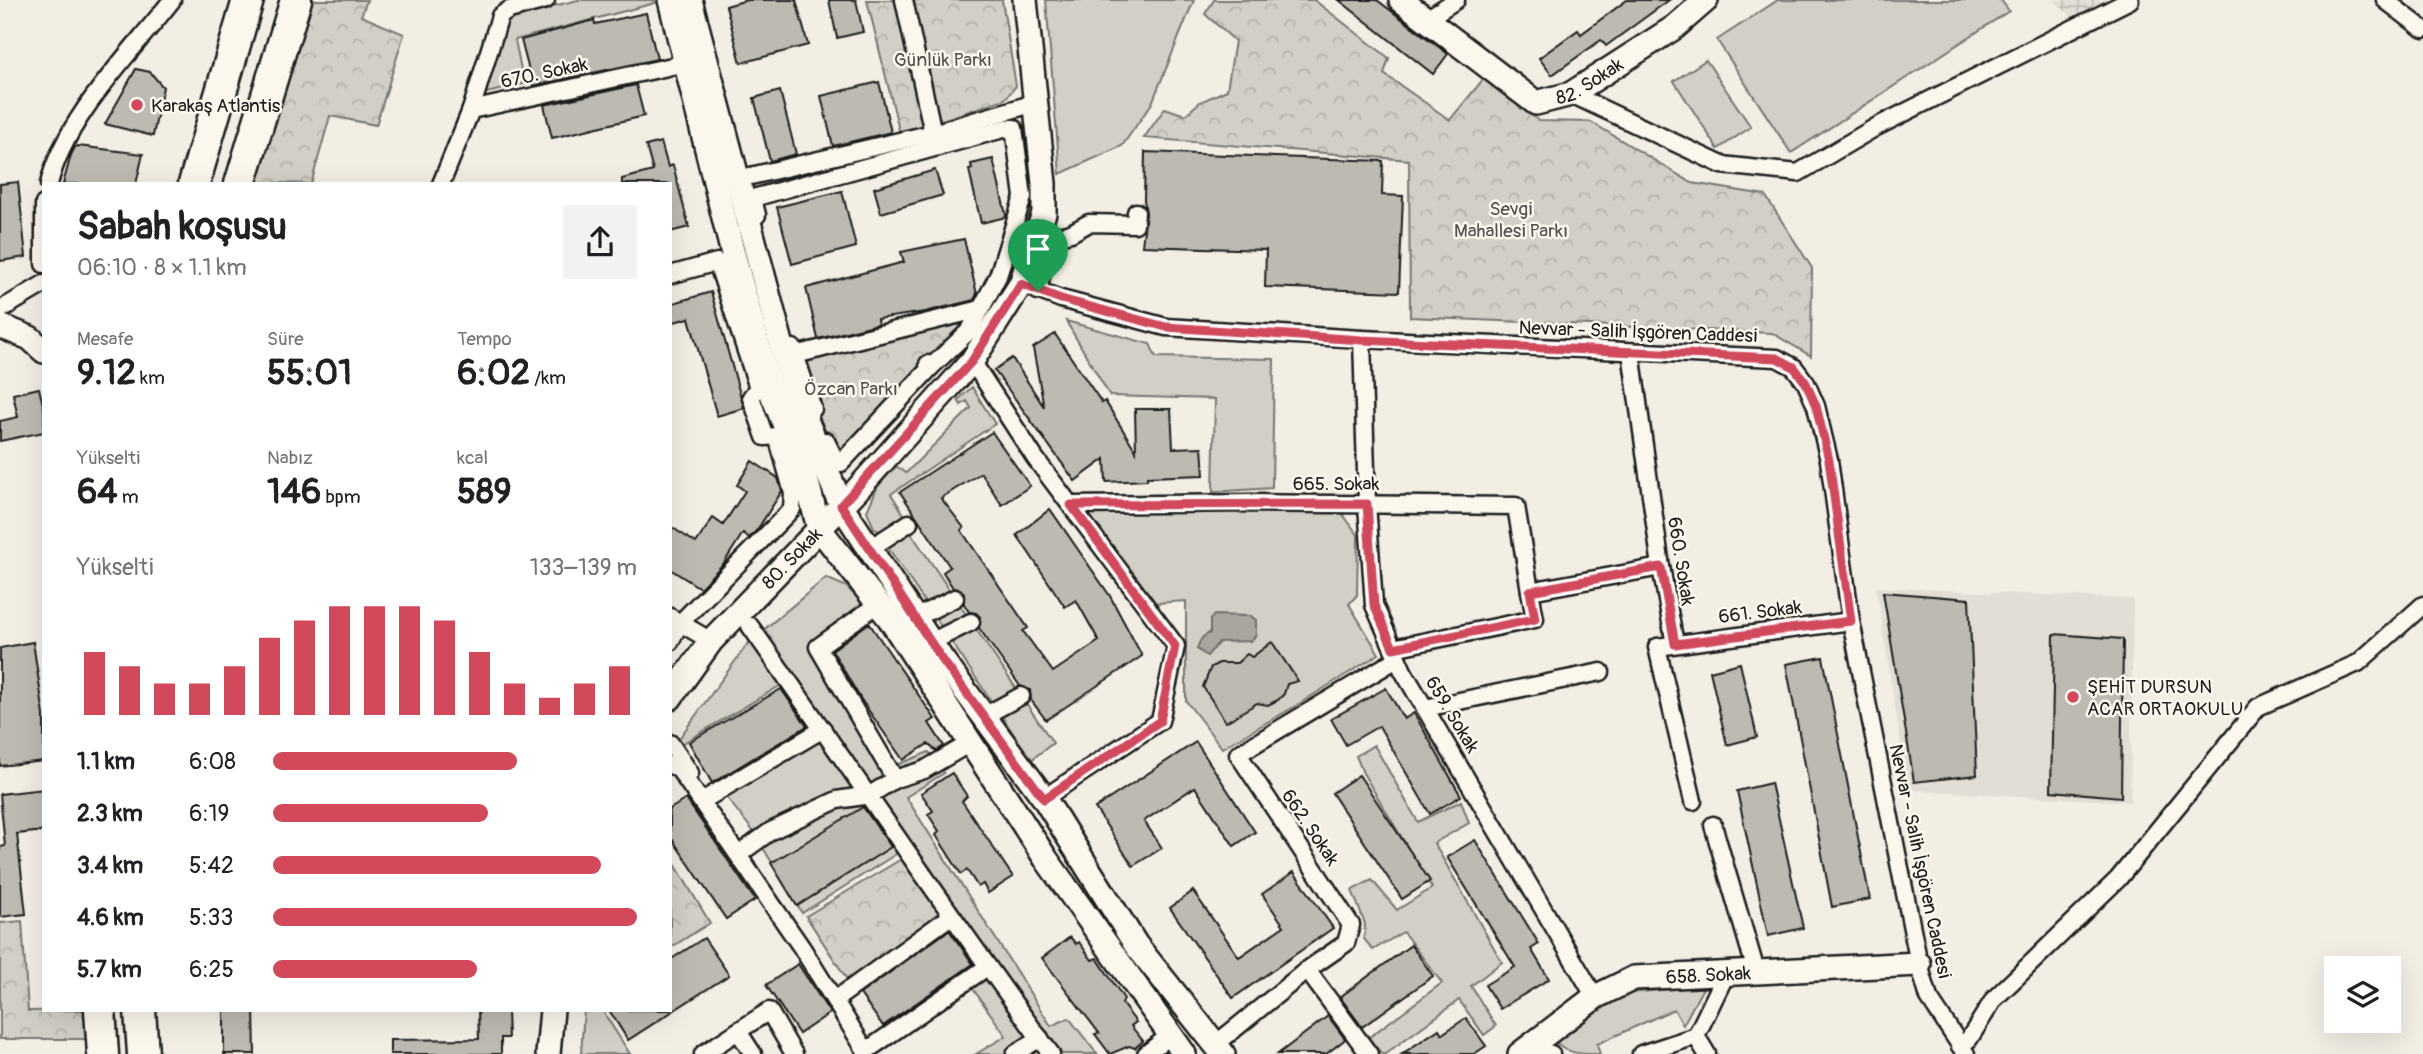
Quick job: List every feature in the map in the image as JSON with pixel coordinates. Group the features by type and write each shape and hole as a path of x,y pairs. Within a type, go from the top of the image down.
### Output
{"highway":[{"path":"195,182 248,0"},
{"path":"241,182 296,0"},
{"path":"100,1012 103,1054"},
{"path":"140,1012 144,1054"}],"street":[{"path":"50,182 72,131 97,93 172,0"},
{"path":"442,182 471,110 500,16 509,5 546,0"},
{"path":"670,0 738,179 793,388 841,505 931,642 1044,799 1136,945 1219,1049"},
{"path":"690,0 695,61 732,250 771,389 805,475 819,528 878,604 1046,859 1184,1054"},
{"path":"904,0 933,133"},
{"name":"80. Sokak","path":"672,695 711,641 841,505 972,361 1029,287 1044,213 1044,184 1025,0"},
{"name":"82. Sokak","path":"1401,0 1536,103 1571,94 1675,27 1706,0"},
{"path":"1425,20 1456,0"},
{"path":"1571,94 1722,165 1798,173 1876,127 2130,0"},
{"path":"2385,0 2423,29"},
{"name":"670. Sokak","path":"471,110 695,61"},
{"path":"738,179 933,133 1035,103"},
{"path":"1014,128 1023,197 998,276 981,309 970,330 930,365 841,463 836,463 831,453 795,355 753,198 1014,128"},
{"path":"1029,287 1049,238 1071,233 1090,223 1135,224 1136,212"},
{"path":"672,264 757,244"},
{"path":"672,274 717,262 758,388 751,397 765,437 776,436 793,493 792,509 675,620 711,641"},
{"path":"0,310 42,285"},
{"name":"Nevvar - Salih İşgören Caddesi","path":"1029,287 1166,327 1362,340 1777,358 1794,367 1806,383 1816,406 1829,460 1851,621 1919,964 1929,998 1963,1050"},
{"path":"795,355 981,309"},
{"path":"0,326 30,338 42,349"},
{"name":"659. Sokak","path":"1362,340 1367,504 1374,605 1395,654 1425,708 1595,997"},
{"name":"660. Sokak","path":"1631,352 1661,567 1675,644"},
{"path":"972,361 1035,458 1175,646 1160,721 1044,799"},
{"name":"665. Sokak","path":"1071,505 1516,506 1530,591"},
{"path":"869,549 909,523"},
{"path":"1395,654 1535,619 1530,591 1661,567"},
{"path":"915,618 955,598"},
{"path":"878,604 818,647 895,779"},
{"path":"1963,1050 1994,999 2118,879 2258,707 2358,663 2423,605"},
{"name":"661. Sokak","path":"1675,644 1851,621"},
{"path":"931,642 971,622"},
{"path":"750,626 870,795 951,916 1051,1054"},
{"path":"1675,644 1657,647 1693,801"},
{"name":"662. Sokak","path":"1219,1049 1307,970 1346,943 1351,925 1238,754 1395,654"},
{"path":"1425,708 1601,672"},
{"path":"984,716 1021,696"},
{"path":"707,798 822,729"},
{"path":"742,852 771,831 837,800 870,795 895,779 924,770 970,743"},
{"path":"672,746 839,997 866,1050"},
{"path":"672,766 678,768 795,937 866,1050"},
{"path":"1713,825 1756,971"},
{"path":"839,997 951,916"},
{"name":"658. Sokak","path":"1524,1051 1595,997 1634,978 1919,964"},
{"path":"866,1050 987,967"},
{"path":"1307,970 1369,1054"},
{"path":"1641,1054 1696,1036 1727,972"},
{"path":"703,1054 769,1011 794,1054"},
{"path":"548,1054 552,1012"},
{"path":"738,1031 753,1054"},
{"path":"1146,1054 1170,1035"},
{"path":"1696,1036 1707,1054"},
{"path":"1015,1054 1040,1038"},
{"path":"1524,1051 1551,1054"}],"shaded area":[{"path":"2054,0 2133,0 2087,31"},
{"path":"1876,587 2133,599 2130,802 1908,790"},
{"path":"1214,615 1251,616 1256,620 1256,635 1251,641 1219,642 1207,656 1197,649 1201,639 1210,633 1210,620"}],"green space":[{"path":"308,0 367,0 361,16 404,34 376,125 330,116 312,182 251,182"},
{"path":"578,0 654,0 655,3 515,40 524,84 482,94 505,23 513,16"},
{"name":"Günlük Parkı","path":"867,0 1002,0 1016,86 1005,99 900,134"},
{"path":"1046,0 1194,0 1152,103 1122,146 1060,174"},
{"name":"Sevgi Mahallesi Parkı","path":"1214,0 1314,0 1389,58 1384,74 1450,120 1485,77 1539,121 1591,122 1692,183 1765,195 1812,268 1811,356 1772,333 1410,317 1409,160 1144,138 1165,108 1185,115 1200,102 1227,90 1235,41 1205,14"},
{"path":"1778,0 2001,0 2009,11 1791,153 1717,40"},
{"path":"1706,60 1751,127 1718,149 1674,81"},
{"path":"1066,321 1150,344 1156,357 1274,359 1272,488 1213,492 1215,399 1110,396"},
{"name":"Özcan Parkı","path":"968,322 838,460 815,407 802,359"},
{"path":"972,387 995,424 891,494 907,519 883,534 874,528 867,511 878,486 896,466 906,473 971,408 967,401 961,405 958,400"},
{"path":"1339,509 1358,535 1357,595 1349,604 1379,654 1222,748 1186,701 1186,601 1156,603 1085,512"},
{"path":"909,530 1053,743 1031,760 885,543"},
{"path":"826,578 847,587 868,610 810,650 892,767 929,752 944,773 906,797 1051,1026 1069,1018 1097,1054 1048,1054 1032,1036 1008,1054 976,1054 1006,1036 971,986 993,969 901,851 802,913 753,831 720,789 823,726 793,678 672,750 749,642"},
{"path":"1374,745 1418,822 1461,801 1469,823 1434,843 1502,962 1471,986 1496,1026 1484,1035 1459,1000 1385,1054 1368,1038 1442,983 1403,932 1373,950 1364,939 1365,924 1352,890 1372,880 1397,910 1432,888 1363,773 1356,756"},
{"path":"903,858 945,915 850,984 806,916"},
{"path":"672,859 710,923 672,947"},
{"path":"22,921 28,1011 85,1012 88,1039 0,1039 0,923"},
{"path":"1704,986 1683,1025 1674,1009 1597,1044 1600,1054 1573,1052 1552,1039 1629,993"},
{"path":"584,1012 603,1012 630,1054 581,1054"}],"building":[{"path":"747,0 796,0 808,45 741,63 726,6"},
{"path":"829,0 856,0 863,32 837,38"},
{"path":"1339,0 1377,0 1448,54 1433,74"},
{"path":"1627,0 1669,0 1606,46 1601,40 1552,75 1539,58 1578,30 1581,34"},
{"path":"646,13 657,59 533,86 521,40 594,20 595,24"},
{"name":"Karakaş Atlantis","path":"136,69 150,72 163,87 153,136 105,124"},
{"path":"879,82 891,132 833,146 821,96"},
{"path":"636,85 644,116 552,138 544,105"},
{"path":"780,91 796,154 770,161 754,98"},
{"path":"661,142 668,167 673,165 689,227 672,231 672,182 622,182 622,179 653,171 646,146"},
{"path":"75,147 143,154 136,182 64,182"},
{"path":"1145,152 1383,161 1382,195 1403,196 1399,292 1265,287 1266,250 1142,246 1146,213"},
{"path":"993,159 1006,217 981,223 969,170 972,169 971,164"},
{"path":"935,170 943,195 881,213 874,188"},
{"path":"18,182 26,257 0,261 0,184"},
{"path":"842,191 856,247 792,264 777,207"},
{"path":"964,239 977,294 974,300 925,312 877,319 878,324 818,339 806,288 904,262 901,252"},
{"path":"711,292 744,408 717,416 689,318 672,322 672,303"},
{"path":"1055,334 1102,403 1105,401 1136,451 1135,409 1171,409 1173,448 1202,447 1204,475 1106,482 1105,459 1075,481 994,370 1012,358 1044,407 1033,348"},
{"path":"39,388 42,401 42,432 0,441 0,421 18,417 13,394"},
{"path":"992,432 1030,486 1002,505 981,473 941,498 964,528 961,530 1028,628 1023,631 1053,672 1099,641 1076,600 1065,607 1017,535 1050,509 1110,596 1142,656 1046,720 1031,700 1030,690 1020,686 979,628 980,617 969,612 964,604 964,593 953,588 943,572 950,567 900,492"},
{"path":"752,461 778,478 782,491 757,530 749,538 743,533 724,563 700,588 672,570 672,527 696,543 713,518 723,525 745,491 737,485"},
{"path":"1883,592 1969,599 1977,775 1914,782"},
{"path":"869,623 935,719 929,723 944,746 936,751 928,744 903,760 860,698 832,650"},
{"name":"ŞEHİT DURSUN ACAR ORTAOKULU","path":"2054,634 2123,639 2121,797 2051,791"},
{"path":"33,642 42,702 42,761 0,766 0,648"},
{"path":"1272,642 1298,681 1287,684 1284,694 1278,700 1268,705 1257,703 1226,722 1203,687 1211,667 1219,663 1237,663 1247,654 1252,657"},
{"path":"1823,657 1870,899 1832,907 1786,664"},
{"path":"1740,663 1757,737 1727,745 1710,671"},
{"path":"1386,688 1404,719 1414,713 1461,796 1430,814 1379,726 1346,745 1331,719"},
{"path":"781,689 807,726 712,783 689,742"},
{"path":"1196,742 1255,832 1234,846 1195,787 1144,821 1162,848 1133,866 1095,808"},
{"path":"952,773 967,796 962,801 1013,877 988,893 983,884 978,887 967,870 961,874 936,835 939,831 928,814 933,811 921,793"},
{"path":"1359,775 1430,881 1402,899 1332,793"},
{"path":"1771,783 1803,928 1768,936 1737,791"},
{"path":"42,789 42,831 17,834 26,914 0,917 0,847 5,846 0,794"},
{"path":"686,799 755,900 726,919 672,839 672,808"},
{"path":"863,807 891,847 797,906 771,863"},
{"path":"1475,840 1539,944 1531,949 1549,979 1500,1009 1485,985 1515,967 1447,857"},
{"path":"1294,872 1333,928 1233,998 1170,908 1193,891 1239,957 1284,926 1262,894"},
{"path":"949,930 973,964 883,1026 860,994"},
{"path":"1070,937 1076,944 1079,942 1092,960 1097,958 1124,999 1122,1004 1136,1022 1131,1026 1143,1041 1135,1048 1129,1046 1110,1054 1095,1034 1099,1033 1042,958"},
{"path":"704,938 729,975 672,1012 672,959"},
{"path":"1411,945 1433,976 1362,1027 1340,997"},
{"path":"798,964 830,1013 799,1034 766,985"},
{"path":"224,1012 254,1012 255,1054 224,1054"},
{"path":"478,1012 507,1012 508,1038 501,1038 501,1054 390,1054 390,1040 479,1039"},
{"path":"610,1012 672,1012 628,1040"},
{"path":"1328,1016 1345,1039 1326,1054 1278,1054"},
{"path":"1466,1018 1486,1046 1474,1054 1402,1054 1439,1029 1442,1034"}],"place":[{"name":"Karakaş Atlantis","path":"137,105"},
{"name":"ŞEHİT DURSUN ACAR ORTAOKULU","path":"2073,697"}],"route":[{"path":"1021,284 1038,291 1166,327 1362,340 1777,358 1794,367 1806,383 1816,406 1829,460 1851,621 1675,644 1661,567 1530,591 1535,619 1393,648 1374,605 1367,504 1071,505 1175,646 1160,721 1044,799 941,658 841,505 972,361 1021,284"}]}
